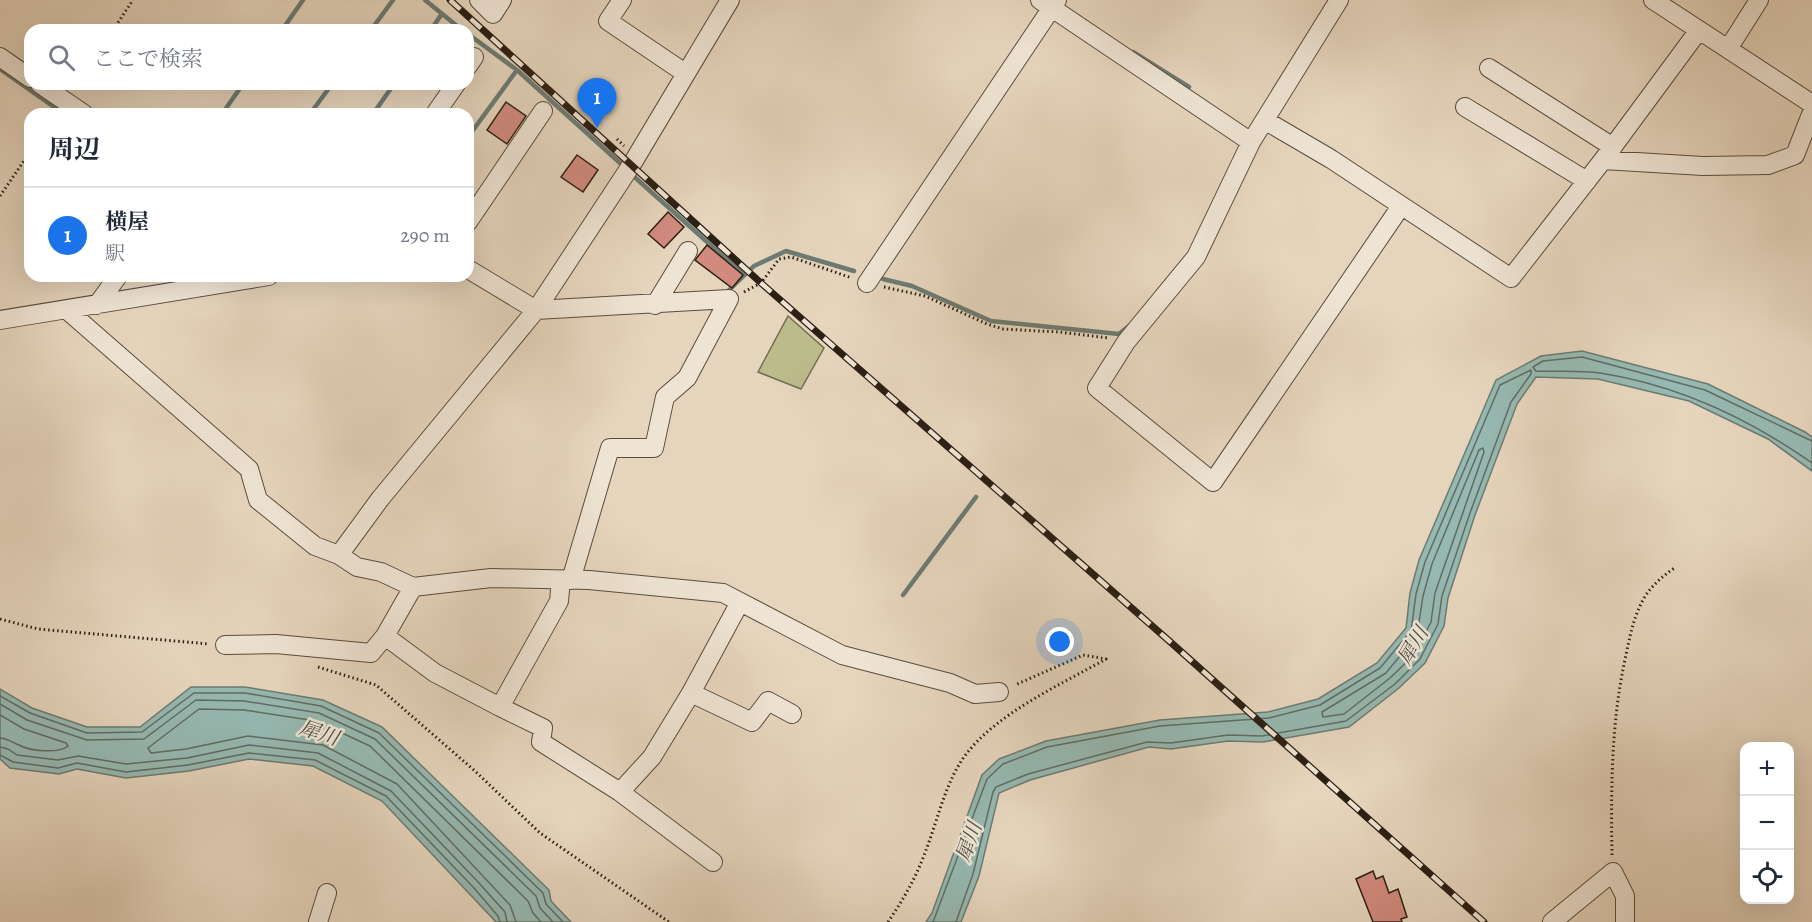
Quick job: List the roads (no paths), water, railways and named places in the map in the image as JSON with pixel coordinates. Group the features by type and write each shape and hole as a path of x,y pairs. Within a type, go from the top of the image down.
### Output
{"street":[{"path":"478,0 493,14 502,0"},
{"path":"622,0 608,21 685,73"},
{"path":"339,555 380,499 536,310 632,164 730,0"},
{"path":"1339,0 1251,142 1196,257 1126,342 1096,388 1213,482 1401,206"},
{"path":"1653,0 1812,104"},
{"path":"1728,49 1759,0"},
{"path":"867,283 1050,3 1251,142"},
{"path":"1266,121 1331,159 1511,278 1608,154 1699,30"},
{"path":"0,57 24,74"},
{"path":"1489,68 1608,154 1703,166 1768,165 1795,155 1812,112"},
{"path":"49,90 75,108"},
{"path":"439,108 452,90"},
{"path":"1465,107 1587,181"},
{"path":"474,213 543,111"},
{"path":"656,305 688,251"},
{"path":"474,273 536,310 656,305 729,299 687,378 665,397 654,448 610,448 560,601 500,707"},
{"path":"97,305 114,282"},
{"path":"0,320 233,282"},
{"path":"67,310 149,379 249,469 258,500 315,546 339,555 357,567 381,572 413,587 491,578 566,580 723,593 843,655 950,683 975,694 999,692"},
{"path":"225,645 276,644 371,653 385,636 413,587"},
{"path":"620,792 652,757 691,693 740,602"},
{"path":"385,636 435,673 543,728 541,742 620,792 713,862"},
{"path":"691,693 752,722 768,701 792,714"},
{"path":"1552,922 1613,872 1625,896 1625,922"},
{"path":"318,922 327,893"}],"water":[{"name":"犀川","path":"1582,351 1708,384 1805,432 1812,437 1812,471 1768,439 1689,401 1598,379 1536,377 1517,404 1475,515 1448,598 1444,626 1425,663 1399,688 1349,727 1263,742 1228,741 1171,749 1149,747 1030,780 999,793 979,876 961,922 926,922 932,913 982,775 999,759 1046,741 1160,720 1268,712 1318,699 1377,663 1406,628 1410,593 1419,560 1496,380 1541,356"},
{"name":"犀川","path":"191,687 245,687 323,700 382,727 549,890 551,901 571,922 496,922 382,801 313,766 249,759 189,771 126,778 77,769 59,774 10,768 0,759 0,689 32,708 87,727 140,727"}],"waterway":[{"path":"286,24 303,0"},
{"path":"375,24 393,0"},
{"path":"425,0 455,24"},
{"path":"435,24 441,15"},
{"path":"474,38 517,70 620,163"},
{"path":"1133,52 1189,87"},
{"path":"0,69 24,86"},
{"path":"474,129 517,70"},
{"path":"30,90 55,108"},
{"path":"226,108 239,90"},
{"path":"314,108 328,90"},
{"path":"377,108 390,90"},
{"path":"630,173 744,275"},
{"path":"726,293 754,266 786,251 854,271"},
{"path":"883,279 912,286 991,321 1119,334 1129,326"},
{"path":"903,595 976,497"}],"railway":[{"path":"450,0 761,283 1167,639 1484,922"}],"place":[{"name":"横屋","path":"597,128"}]}
